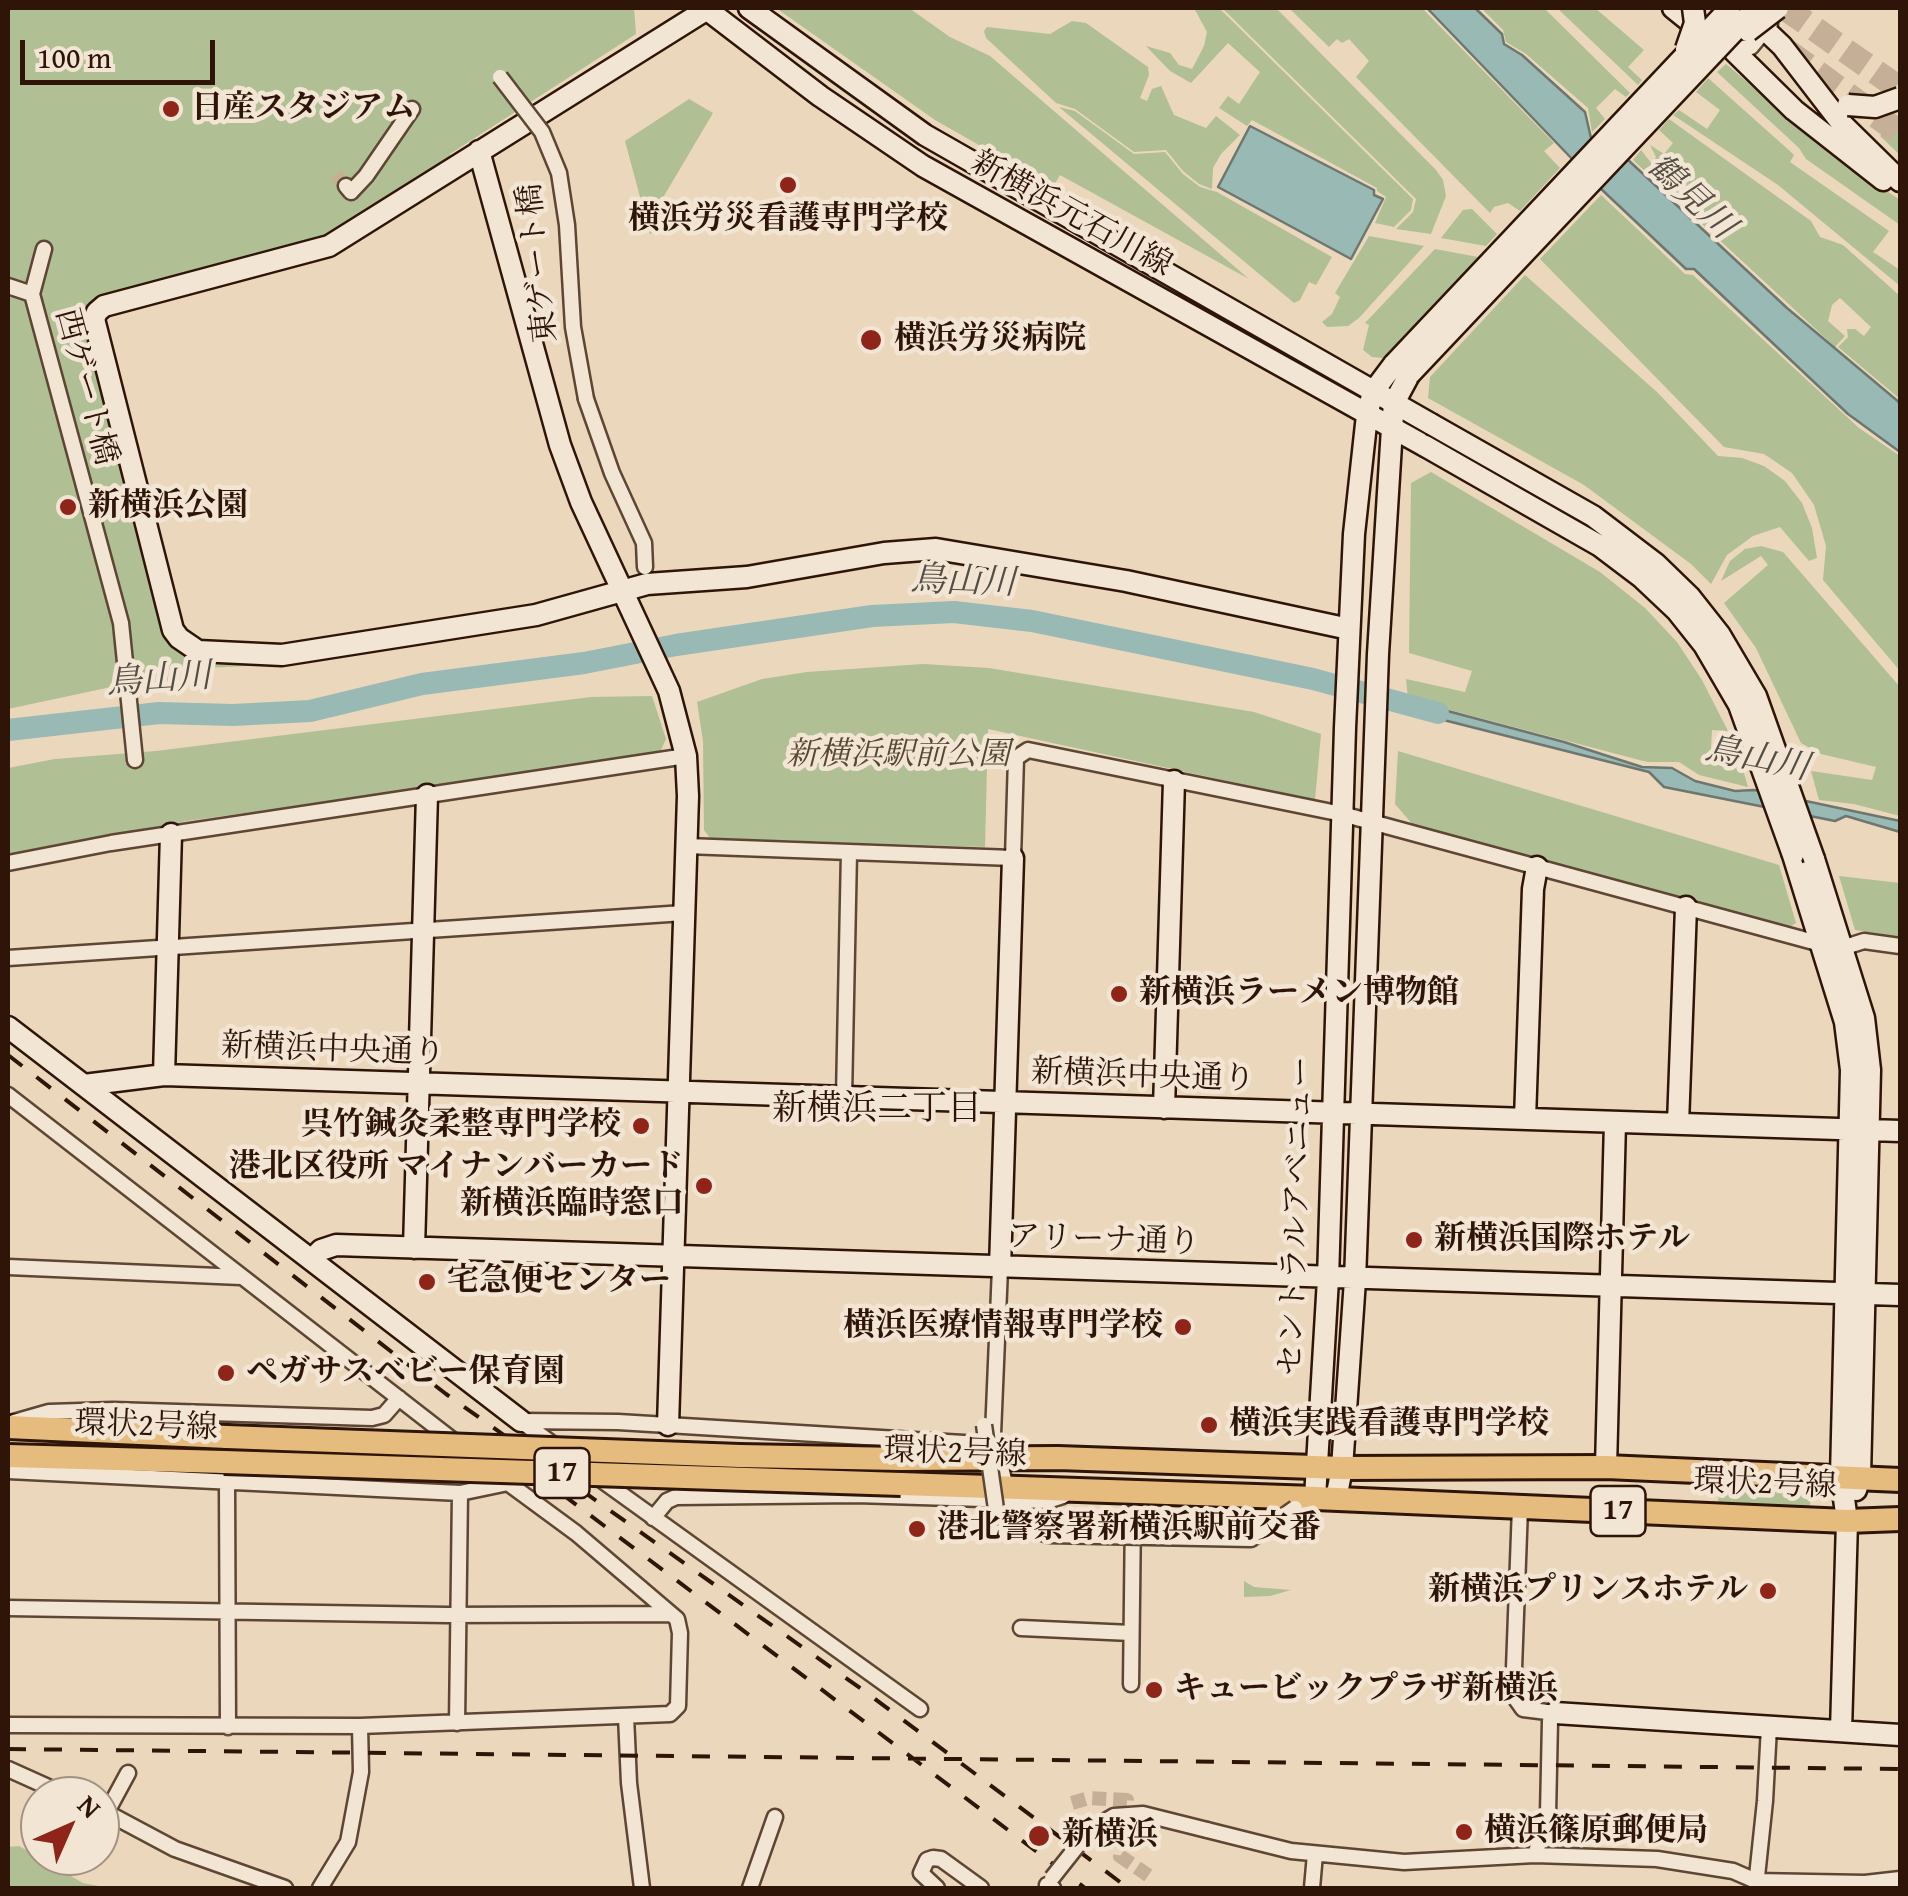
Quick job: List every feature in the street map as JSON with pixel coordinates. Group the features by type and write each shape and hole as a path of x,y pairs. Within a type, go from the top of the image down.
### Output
{"main road":[{"name":"環状2号線","path":"8,1425 740,1456 1058,1458 1342,1468 1606,1467 1900,1480"},
{"name":"環状2号線","path":"8,1456 226,1472 900,1484 1847,1521 1900,1519"}],"street":[{"name":"新横浜元石川線","path":"707,8 820,96 923,166 1600,546 1641,577 1677,610 1716,663 1739,705 1831,946"},
{"path":"707,8 328,246 104,306 97,312 94,319 173,630 179,638 198,651 282,655 536,615 647,584 747,576 884,553 936,550 1126,580 1348,638"},
{"name":"新横浜元石川線","path":"749,8 925,135 1592,516 1656,564 1690,597 1726,643 1756,696 1814,860 1831,946"},
{"path":"1673,8 1730,50 1794,110 1900,193"},
{"path":"1688,66 1693,8"},
{"path":"1688,66 1730,8"},
{"path":"1742,8 1766,30 1842,124 1900,181"},
{"path":"1394,403 1401,370 1688,66 1756,8"},
{"path":"1730,50 1751,47 1780,8"},
{"path":"1688,66 1721,56 1780,8"},
{"path":"1801,72 1848,105 1875,107 1900,98"},
{"name":"東ゲート橋","path":"500,77 542,132 559,173 567,225 573,327 586,398 612,473 644,543 645,567"},
{"path":"346,186 351,192 366,176 412,109"},
{"path":"479,151 560,445 581,502 669,690 686,756 688,796 668,1425"},
{"path":"8,286 32,294 44,250"},
{"name":"西ゲート橋","path":"32,294 121,623 134,754"},
{"name":"セントラルアベニュー","path":"1315,1502 1328,1279 1348,638 1358,478 1366,415 1374,392 1401,370"},
{"name":"セントラルアベニュー","path":"1315,1502 1342,1468 1364,1114 1378,654 1394,403"},
{"path":"1006,1488 993,1434 1012,858 1016,758 1020,752 1028,750 1342,814 1831,946 1864,941 1900,946"},
{"path":"8,863 171,834 686,756"},
{"path":"1164,1108 1174,782"},
{"path":"414,1248 428,796"},
{"path":"164,1076 171,834"},
{"path":"686,846 1012,858"},
{"path":"844,1097 849,852"},
{"path":"1525,1120 1537,867"},
{"path":"1678,1124 1686,908"},
{"path":"8,958 684,913"},
{"path":"1831,946 1860,1130 1842,1732"},
{"path":"8,1027 521,1421 920,1709"},
{"name":"新横浜中央通り","path":"84,1086 164,1076 1900,1131"},
{"path":"8,1096 508,1484 576,1532 678,1619 680,1633 678,1706 670,1714 360,1726 8,1725"},
{"path":"1606,1467 1615,1122"},
{"name":"アリーナ通り","path":"311,1260 321,1250 336,1245 1900,1296"},
{"path":"8,1267 241,1278"},
{"path":"8,1425 49,1412 97,1410 372,1418 384,1415 399,1398"},
{"path":"521,1421 668,1425 980,1444 997,1460"},
{"path":"984,1424 997,1519 1048,1536 1250,1539 1315,1502"},
{"path":"8,1472 226,1472 460,1493 508,1484"},
{"path":"226,1472 228,1727"},
{"path":"654,1518 667,1500 676,1498 856,1495 1047,1501 1082,1490"},
{"path":"457,1723 460,1493"},
{"path":"1520,1507 1514,1695 1523,1709 1900,1735"},
{"path":"1130,1684 1133,1514"},
{"path":"8,1608 670,1614"},
{"path":"1021,1628 1131,1632"},
{"path":"1535,1855 1548,1814 1550,1721 1554,1713"},
{"path":"626,1716 628,1783 642,1888"},
{"path":"320,1888 348,1842 361,1772 360,1726"},
{"path":"1756,1884 1769,1727"},
{"path":"120,1785 128,1773"},
{"path":"1049,1885 1090,1830 1114,1816 1143,1814 1314,1854 1404,1862 1535,1855 1686,1862 1733,1871 1756,1884 1866,1886 1900,1879"},
{"path":"750,1888 775,1817"},
{"path":"120,1821 175,1850 286,1888"},
{"path":"1312,1888 1314,1854"},
{"path":"931,1887 921,1872 928,1860 942,1858 981,1888"}],"green space":[{"name":"新横浜公園","path":"8,8 634,8 636,34 450,154 452,160 322,242 87,310 89,333 166,631 159,635 166,633 181,652 195,659 265,665 168,670 169,681 111,687 8,709"},
{"path":"776,8 909,8 950,37 990,56 1249,279 1060,175 1053,187 935,120"},
{"path":"1194,8 1219,8 1413,199 1411,210 1394,227 1375,223 1386,197 1377,188 1252,120 1247,126 1219,108 1228,96 1239,104 1260,72 1228,43 1191,83 1170,71 1146,46 1170,53 1179,65 1192,69 1207,32"},
{"path":"1222,8 1276,8 1436,170 1446,196 1431,234 1396,229 1413,212 1416,199"},
{"path":"1289,8 1422,8 1554,143 1544,151 1560,168 1520,211 1508,203 1494,207 1490,213 1356,77 1369,61 1349,39 1342,43 1337,39 1329,47"},
{"path":"1481,8 1544,8 1630,93 1626,97 1615,89 1596,108 1605,119 1592,132 1588,108 1526,54 1506,42 1503,30"},
{"path":"1557,8 1595,8 1644,50 1628,67 1642,80 1638,85"},
{"path":"1072,21 1086,23 1148,67 1140,98 1147,101 1152,89 1161,86 1174,115 1206,128 1216,116 1240,135 1213,168 1212,189 1183,171 1166,150 1134,152 1075,109 1056,103 986,38 984,31 987,27 1050,34"},
{"path":"1726,64 1831,153 1900,200 1900,225 1806,159 1717,72"},
{"path":"1708,78 1794,155 1790,162 1889,231 1873,252 1900,270 1900,286 1778,185 1673,115 1679,110 1707,129 1720,110 1696,92"},
{"path":"689,99 713,113 661,201 670,228 650,234 625,141"},
{"path":"1059,107 1075,111 1134,154 1165,152 1200,187 1217,192 1332,257 1316,285 1309,282 1300,300 1294,303"},
{"path":"1900,116 1900,155 1880,136"},
{"path":"1669,119 1811,221 1820,237 1843,245 1900,296 1900,399 1838,347 1848,337 1847,329 1855,329 1864,336 1871,327 1840,298 1832,305 1828,321 1845,336 1835,347 1633,160 1641,150 1652,164 1656,157 1650,145 1664,154 1673,143 1659,130"},
{"path":"1601,195 1859,428 1900,456 1900,671 1823,580 1826,546 1814,505 1792,473 1764,454 1724,447 1540,259"},
{"path":"1472,209 1497,234 1486,246 1441,238 1463,210"},
{"path":"1369,236 1424,246 1359,318 1348,326 1327,327 1322,322 1332,314 1340,297 1335,293"},
{"path":"1435,249 1478,257 1384,358 1372,357 1363,350 1369,325 1365,323"},
{"path":"1525,275 1657,392 1718,456 1742,458 1764,466 1785,481 1802,503 1812,528 1817,558 1809,561 1780,527 1753,536 1727,555 1711,584 1691,564 1584,485 1428,398 1430,377"},
{"path":"1431,472 1600,572 1645,608 1677,642 1702,680 1728,731 1712,730 1711,747 1739,756 1748,787 1699,775 1679,762 1647,762 1408,699 1406,679 1465,692 1472,671 1409,653 1411,483"},
{"path":"1761,546 1783,552 1900,687 1900,816 1819,800 1811,771 1872,780 1876,767 1821,754 1801,743 1756,648 1724,603 1768,565 1761,556 1721,581 1730,561 1745,549"},
{"name":"新横浜駅前公園","path":"923,664 989,668 1254,712 1321,734 1315,800 988,729 985,847 710,838 704,830 703,741 697,702 762,679"},
{"path":"652,696 666,739 658,757 187,821 8,858 8,768 55,759 156,751 591,697"},
{"path":"1398,751 1779,865 1796,923 1790,927 1414,826 1395,804"},
{"path":"1839,876 1900,883 1900,937 1855,930"},
{"path":"1720,1486 1811,1490 1810,1507 1718,1502"},
{"path":"1244,1581 1254,1587 1291,1590 1244,1597"},
{"path":"8,1847 20,1847 20,1876 71,1876 83,1883 109,1888 8,1888"}],"water":[{"path":"1427,8 1475,8 1502,34 1504,44 1522,55 1585,112 1591,138 1626,158 1787,308 1900,403 1900,452 1848,414 1694,269 1686,269 1599,187"},
{"path":"1250,126 1374,190 1374,195 1383,199 1351,259 1218,187"},
{"path":"1410,701 1642,767 1672,768 1695,781 1735,791 1754,790 1900,821 1900,832 1846,816 1835,821 1664,787 1649,772 1408,711"}],"waterway":[{"name":"鳥山川","path":"8,730 159,713 310,711 422,684 584,663 872,616 954,612 1032,621 1313,679 1438,713"}],"tunnel":[{"path":"1785,8 1900,89"},
{"path":"1787,51 1900,133"},
{"path":"336,175 346,186"},
{"path":"1072,1803 1089,1798 1127,1800 1125,1824"},
{"path":"1135,1826 1125,1824 1120,1856 1149,1876"}],"railway":[{"path":"8,1055 446,1394 867,1693 1128,1888"},
{"path":"562,1494 1085,1888"},
{"path":"8,1749 1900,1769"}],"place":[{"name":"日産スタジアム","path":"171,109"},
{"name":"横浜労災看護専門学校","path":"788,185"},
{"name":"横浜労災病院","path":"871,340"},
{"name":"新横浜公園","path":"68,507"},
{"name":"新横浜ラーメン博物館","path":"1119,994"},
{"name":"呉竹鍼灸柔整専門学校","path":"641,1126"},
{"name":"港北区役所 マイナンバーカード 新横浜臨時窓口","path":"704,1186"},
{"name":"新横浜国際ホテル","path":"1414,1240"},
{"name":"宅急便センター","path":"427,1282"},
{"name":"横浜医療情報専門学校","path":"1183,1327"},
{"name":"ペガサスベビー保育園","path":"226,1373"},
{"name":"横浜実践看護専門学校","path":"1209,1425"},
{"name":"港北警察署新横浜駅前交番","path":"917,1529"},
{"name":"新横浜プリンスホテル","path":"1768,1591"},
{"name":"キュービックプラザ新横浜","path":"1154,1690"},
{"name":"横浜篠原郵便局","path":"1464,1832"},
{"name":"新横浜","path":"1039,1836"}],"district":[{"name":"新横浜二丁目","path":"877,1110"}],"water label":[{"name":"鶴見川","path":"1690,198"}]}
